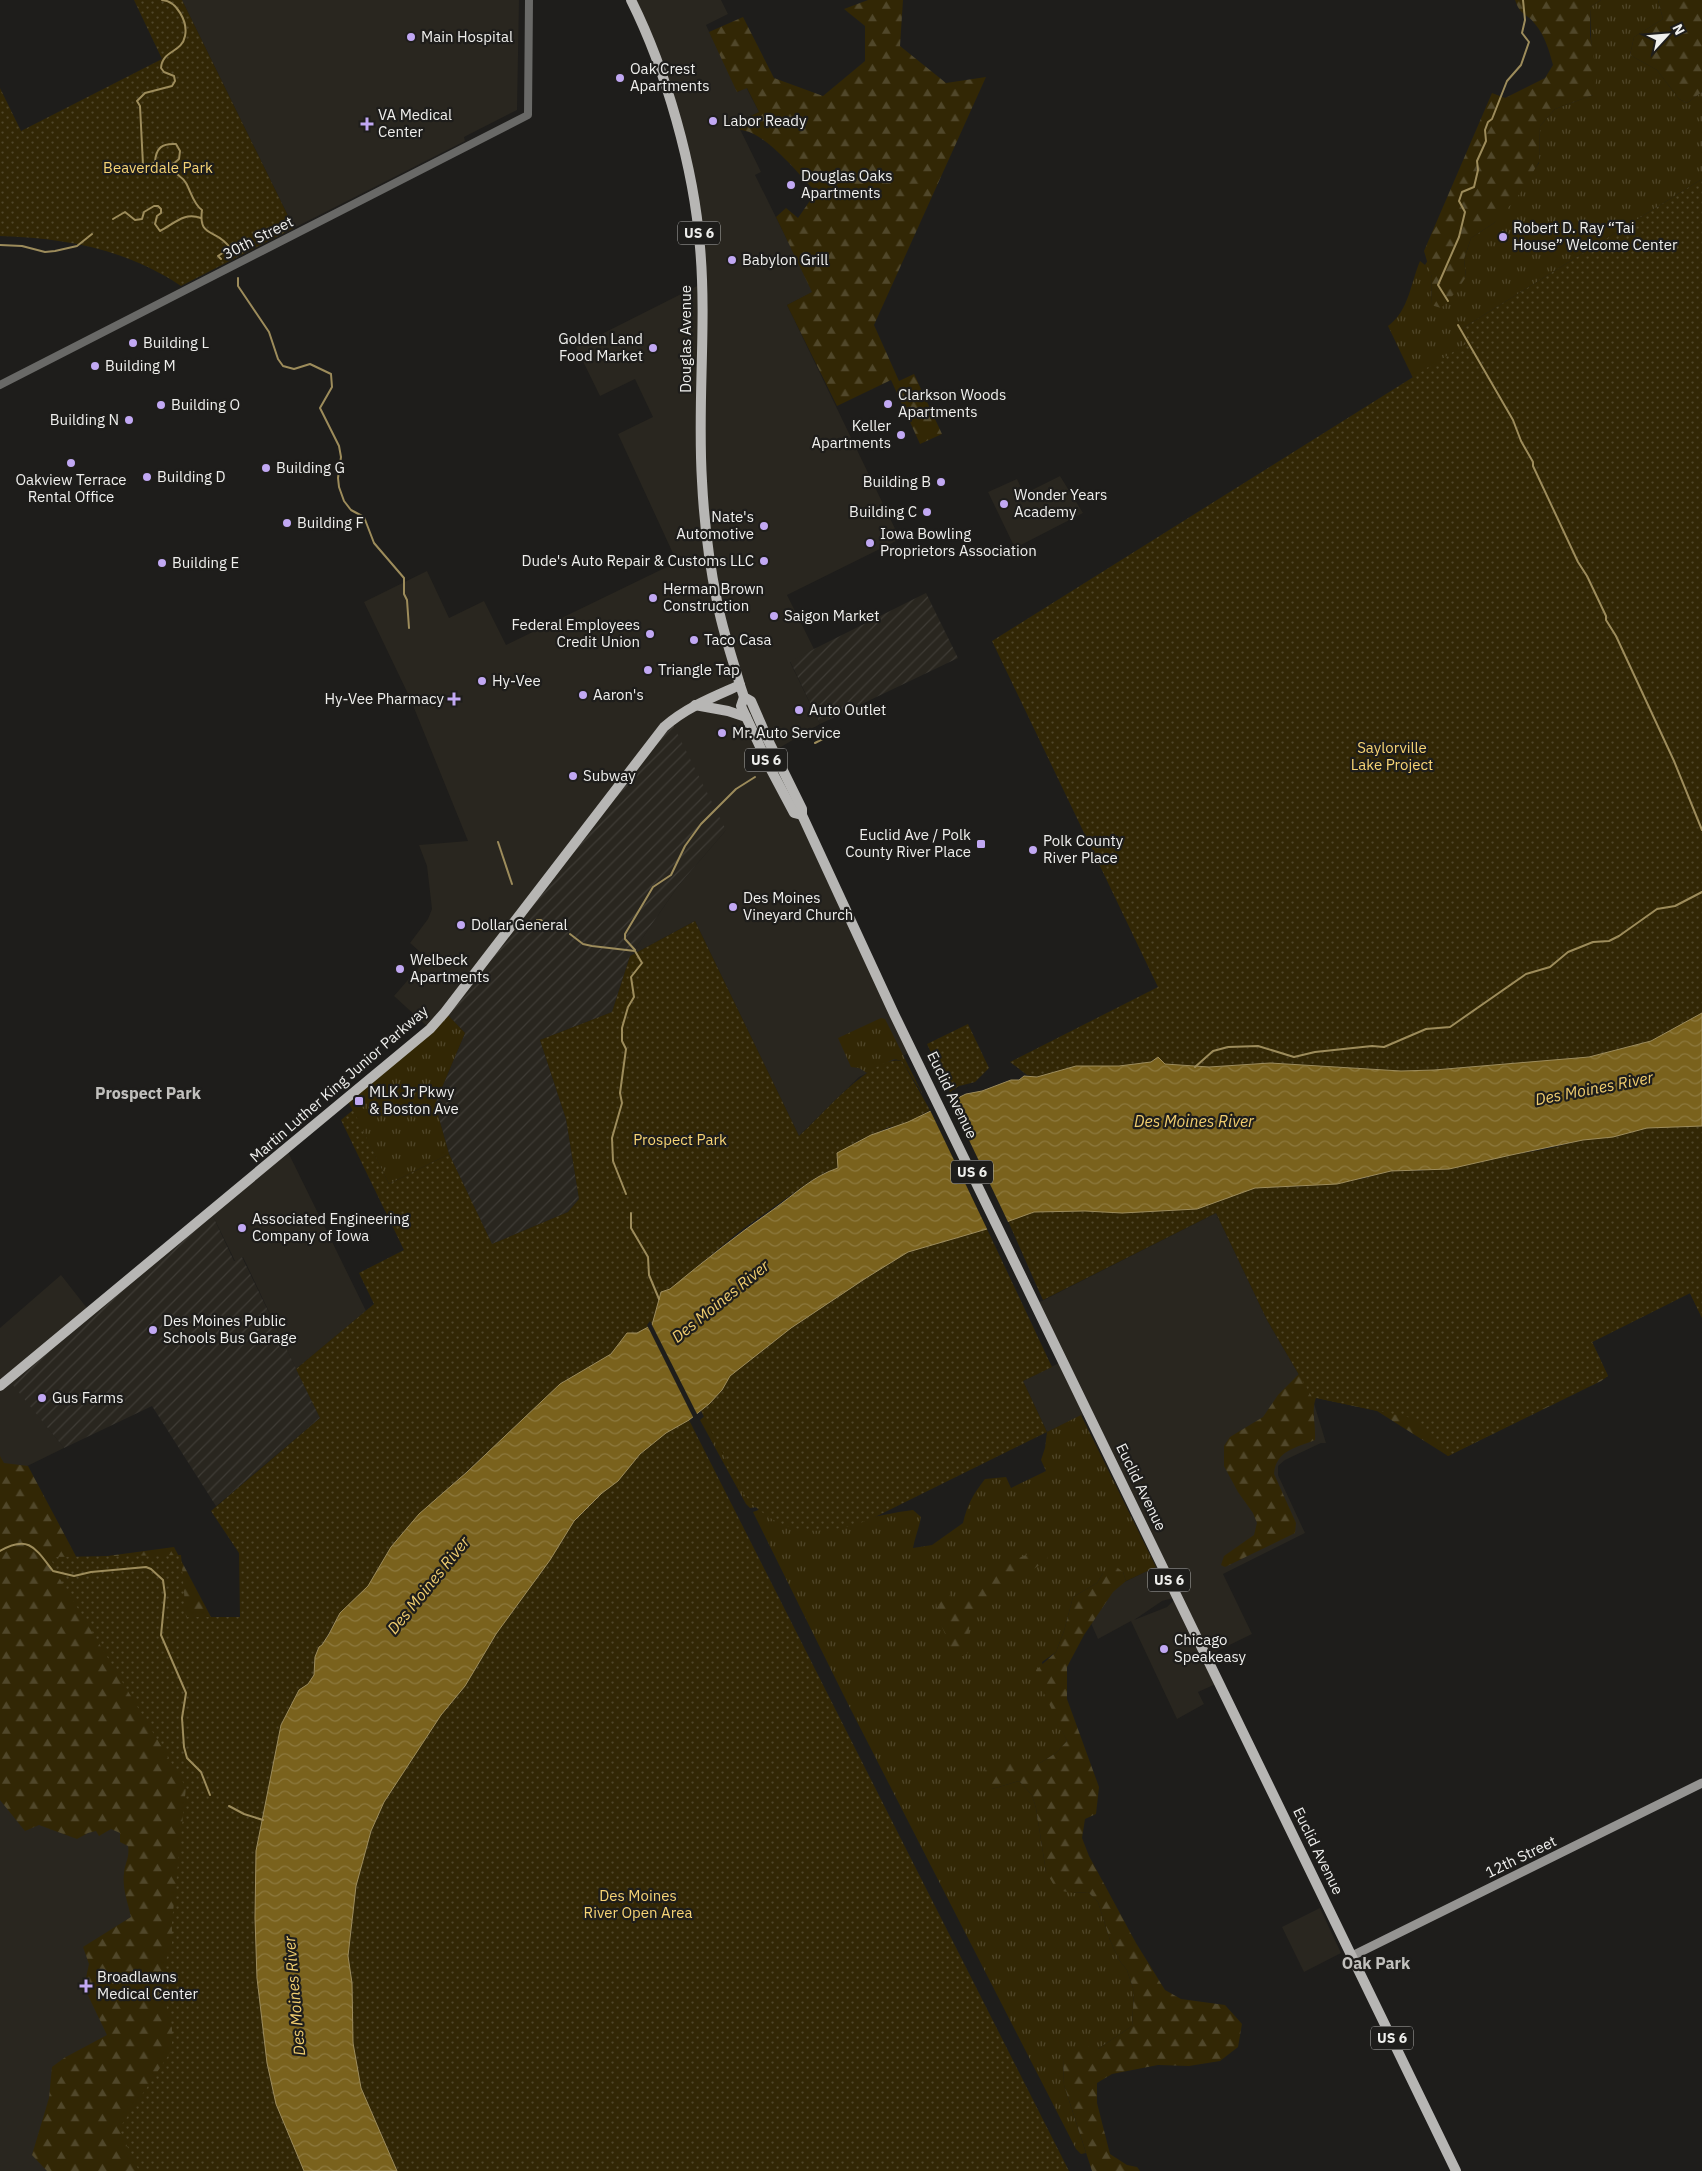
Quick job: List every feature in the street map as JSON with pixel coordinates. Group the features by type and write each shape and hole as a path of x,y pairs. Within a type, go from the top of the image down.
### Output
{"main road":[{"name":"Douglas Avenue","path":"631,0 665,82 686,162 699,236 703,491 717,602 740,685"},
{"name":"Euclid Avenue","path":"740,685 744,697 741,706 768,766 794,813 802,815"},
{"name":"Martin Luther King Junior Parkway","path":"0,1386 430,1029 535,897 660,733 677,716 695,705 740,685"},
{"name":"Euclid Avenue","path":"744,697 751,701 895,1016 933,1090 1456,2171"},
{"path":"695,705 728,711 746,718"},
{"name":"12th Street","path":"1352,1956 1702,1783"}],"street":[{"name":"30th Street","path":"0,385 528,115 529,0"}],"shaded area":[{"name":"VA Medical Center","path":"182,0 519,0 517,110 464,137 465,141 294,228"},
{"path":"631,0 721,0 728,14 706,25 738,92 746,87 759,112 737,123 761,172 755,175 813,292 787,305 900,539 787,595 814,649 790,662 820,724 774,751 913,1051 859,1077 799,1136 695,921 630,956 678,886 726,830 430,1029 394,996 427,958 410,943 428,919 432,909 427,866 419,845 468,841 410,698 364,602 427,571 449,618 484,601 506,645 677,562 618,434 653,417 635,379 600,396 576,347 701,284 701,248 676,121"},
{"path":"1060,476 1083,513 1015,548 988,492 1017,479 1024,494"},
{"path":"926,593 958,658 820,724 790,661"},
{"path":"671,721 726,830 678,886 630,956 612,1012 540,1040 566,1119 579,1199 568,1212 492,1244 449,1154 435,1104 465,1033 445,1012"},
{"path":"286,1148 366,1311 296,1369 243,1257 235,1261 211,1212"},
{"path":"211,1212 234,1261 242,1257 320,1418 216,1506 152,1406 64,1448 8,1379"},
{"path":"1216,1213 1267,1320 1312,1397 1326,1443 1321,1443 1285,1460 1278,1466 1278,1475 1305,1533 1223,1574 1252,1634 1205,1657 1218,1683 1198,1692 1204,1704 1177,1719 1131,1621 1098,1639 1082,1603 1161,1564 1088,1413 1047,1432 1023,1381 1063,1361 1036,1304","holes":["1177,1597 1167,1607 1134,1620 1162,1601"]},
{"path":"61,1275 90,1312 9,1379 64,1448 7,1476 0,1505 0,1328"},
{"name":"Broadlawns Medical Center","path":"0,1744 180,1838 139,2171 0,2171"},
{"path":"1320,1908 1341,1953 1304,1972 1282,1927"}],"green space":[{"name":"Beaverdale Park","path":"134,0 182,0 294,228 181,286 160,273 117,254 48,239 0,236 0,88 21,131 162,59"},
{"path":"868,0 903,0 900,46 946,83 986,77 874,325 899,381 914,374 942,434 920,444 891,380 837,406 787,305 812,292 776,217 786,208 798,218 816,192 771,146 750,132 740,130 736,123 759,112 747,88 737,92 709,32 743,17 774,78 823,96 865,61 865,26 844,9"},
{"path":"1515,0 1601,0 1590,7 1590,35 1597,77 1593,95 1555,109 1540,126 1539,162 1514,201 1494,223 1471,238 1464,259 1466,277 1456,292 1441,308 1431,305 1432,278 1424,251 1492,93 1505,98 1545,78 1553,65 1541,33 1532,20 1519,9"},
{"path":"1601,0 1658,0 1663,19 1634,37 1630,55 1657,70 1679,99 1687,103 1702,92 1702,179 1463,328 1470,342 1413,378 1388,326 1395,320 1405,304 1420,261 1425,265 1428,260 1432,278 1431,305 1466,277 1464,259 1471,238 1494,223 1539,163 1540,126 1555,109 1593,95 1590,7"},
{"path":"1658,0 1702,0 1702,92 1687,103 1679,99 1657,70 1630,55 1634,37 1663,19"},
{"name":"Saylorville Lake Project","path":"1702,179 1702,1013 1651,1041 1589,1057 1434,1070 1401,1071 1270,1063 1209,1067 1164,1064 1153,1059 1151,1062 1119,1066 1076,1066 1037,1077 1027,1075 1010,1062 1158,987 992,641 1469,342 1463,328"},
{"name":"Prospect Park","path":"695,921 799,1136 833,1102 862,1077 876,1067 890,1061 902,1061 930,1110 908,1123 887,1128 856,1142 839,1168 826,1172 809,1182 740,1231 670,1289 661,1292 652,1325 637,1333 627,1333 611,1354 560,1384 448,1489 368,1586 340,1613 315,1657 314,1675 308,1684 299,1691 281,1725 256,1851 255,1918 257,1978 267,2063 276,2104 304,2171 139,2171 119,2129 172,2050 172,2028 159,1978 172,1944 172,1922 186,1787 60,1579 50,1557 181,1555 186,1617 240,1617 239,1553 211,1511 320,1418 296,1369 374,1304 359,1273 404,1250 341,1120 353,1110 389,1184 449,1154 492,1244 568,1212 579,1199 566,1119 540,1040 612,1012 630,956"},
{"path":"445,1012 465,1033 435,1104 449,1154 389,1184 347,1099"},
{"path":"881,1018 885,1019 923,1095 902,1061 894,1059 867,1073 859,1068 851,1067 838,1038"},
{"path":"968,1024 989,1068 975,1082 959,1086 950,1092 927,1044"},
{"path":"1679,1125 1702,1126 1702,1318 1690,1293 1592,1342 1608,1376 1448,1456 1412,1418 1312,1397 1267,1320 1216,1213 1043,1300 1008,1221 1034,1212 1085,1211 1122,1213 1197,1209 1255,1188 1307,1186 1362,1179 1391,1171 1419,1171 1547,1149 1583,1140 1613,1137 1647,1128"},
{"path":"1670,1214 1702,1318 1690,1293 1592,1342 1608,1376 1448,1456 1377,1411 1316,1398 1314,1413 1315,1440 1294,1448 1283,1455 1276,1466 1274,1474 1296,1523 1295,1533 1225,1567 1221,1565 1224,1556 1254,1535 1257,1523 1253,1513 1238,1492 1224,1466 1224,1446 1230,1437 1263,1417 1278,1395 1305,1368"},
{"path":"987,1229 1052,1367 1023,1381 1047,1432 871,1519 847,1527 804,1530 785,1525 768,1516 752,1503 738,1486 725,1464 728,1462 701,1411 722,1390 730,1376 791,1328 866,1278 908,1252"},
{"path":"707,1414 758,1507 750,1508 746,1504 700,1420"},
{"path":"1081,1415 1156,1567 1126,1581 1123,1572 1103,1573 1097,1583 1073,1597 1056,1652 1042,1662 1055,1714 1067,1741 1056,1753 1040,1763 989,1763 992,1789 1019,1781 1032,1795 1036,1808 1046,1872 1073,1893 1088,1892 1098,1902 1110,1940 1119,1960 1127,1970 1134,1991 1132,2026 1098,2049 1063,2059 1064,2085 1086,2153 1081,2154 1076,2149 848,1704 753,1512 761,1509 775,1520 807,1530 913,1510 921,1517 913,1548 932,1545 963,1523 971,1500 985,1479 1006,1477 1011,1488 1046,1471 1041,1460 1047,1432"},
{"name":"Des Moines River Open Area","path":"689,1420 1069,2171 397,2171 361,2088 353,2043 352,1983 348,1956 356,1886 371,1831 384,1802 441,1715 465,1686 496,1634 550,1560 574,1521 602,1493 618,1481 640,1454 666,1433"},
{"path":"0,1456 4,1463 28,1466 78,1560 174,1547 222,1638 207,2171 47,2171 32,2155 49,2098 52,2067 64,2058 107,2035 84,1987 89,1964 83,1947 131,1917 124,1879 128,1846 120,1842 120,1833 111,1829 99,1836 96,1831 77,1839 39,1825 25,1831 0,1800"},
{"path":"1043,1548 1048,1554 1047,1560 990,1598 980,1608 973,1618 969,1629 968,1653 959,1658 954,1653 946,1637 937,1612 938,1595 941,1586 949,1588 949,1601 954,1606 1011,1561"},
{"path":"1114,1565 1123,1572 1126,1581 1113,1592 1084,1635 1067,1667 1067,1699 1099,1787 1096,1814 1085,1819 1082,1838 1089,1856 1136,1943 1165,1990 1181,1999 1225,2005 1242,2024 1238,2047 1220,2061 1189,2066 1158,2065 1112,2074 1097,2083 1097,2103 1110,2154 1127,2165 1137,2167 1140,2171 1092,2171 1064,2085 1063,2059 1081,2045 1098,2049 1132,2026 1134,1991 1127,1970 1119,1960 1110,1940 1098,1902 1088,1892 1073,1893 1057,1890 1046,1872 1036,1808 1032,1795 1019,1781 992,1789 983,1777 988,1763 1040,1763 1056,1753 1067,1741 1039,1683 1036,1670 1056,1652 1073,1597 1097,1583 1103,1573"}],"water":[{"name":"Des Moines River","path":"1702,1013 1702,1126 1647,1128 1613,1137 1583,1140 1449,1169 1391,1171 1337,1184 1255,1188 1197,1209 1122,1213 1085,1211 1034,1212 987,1229 908,1252 791,1328 730,1376 722,1390 709,1404 689,1420 666,1433 640,1454 618,1481 602,1493 574,1521 550,1560 496,1634 465,1686 441,1715 384,1802 371,1831 356,1886 348,1956 352,1983 353,2043 361,2088 397,2171 304,2171 276,2104 267,2063 257,1978 255,1918 256,1851 281,1725 299,1690 308,1684 314,1675 315,1657 319,1647 329,1634 340,1613 368,1586 391,1547 419,1514 467,1472 560,1384 611,1354 627,1333 637,1333 652,1325 661,1292 670,1289 804,1186 829,1171 838,1168 837,1153 871,1135 908,1122 966,1094 982,1091 1011,1080 1019,1080 1024,1076 1037,1077 1076,1066 1119,1066 1151,1062 1158,1057 1165,1064 1209,1067 1270,1063 1401,1071 1589,1057 1651,1041"}],"pier":[{"path":"949,1098 1009,1224 988,1231 929,1108"},
{"path":"650,1321 698,1416 694,1419 647,1325"}],"waterway":[{"path":"162,0 177,8 185,25 185,36 180,46 168,54 162,62 161,68 164,72 174,76 175,81 172,86 145,93 137,101 140,106 143,165 148,168 155,162 158,150 161,147 167,144 176,144 180,151 179,159 172,165 173,169 184,180 195,202 202,210 203,225 230,248 218,256 221,259"},
{"path":"1448,301 1438,285 1459,237 1465,212 1459,201 1462,192 1474,187 1478,170 1477,161 1486,141 1485,130 1488,122 1492,119 1507,81 1521,65 1529,42 1522,33 1525,20 1523,0"},
{"path":"113,219 125,212 135,220 142,219 144,212 154,206 158,206 161,209 155,224 160,231 185,217 201,218"},
{"path":"0,245 22,246 45,252 55,251 77,246 92,234"},
{"path":"238,278 238,286 269,332 278,359 283,366 294,369 310,364 331,374 332,387 320,408 339,446 341,457 338,478 339,487 344,501 351,510 364,517 374,543 404,578 404,594 407,600 409,628"},
{"path":"1458,325 1513,420 1578,562 1587,576 1606,616 1606,620 1616,636 1674,761 1702,830"},
{"path":"815,743 832,734"},
{"path":"635,950 625,939 625,934 653,887 671,875 685,846 701,824 736,789 755,777"},
{"path":"498,842 512,884"},
{"path":"1195,1067 1213,1051 1228,1047 1258,1046 1294,1057 1315,1052 1372,1046 1384,1047 1426,1029 1450,1027 1526,974 1550,967 1568,952 1593,942 1609,941 1657,909 1675,906 1702,892"},
{"path":"537,920 541,920 552,929 559,928"},
{"path":"570,934 583,944 635,951 642,963 631,977 634,997 628,1007 622,1028 622,1041 626,1049 620,1093 622,1103 612,1138 613,1161 626,1194"},
{"path":"631,1213 631,1228 648,1257 649,1275 659,1299"},
{"path":"0,1551 18,1544 31,1546 42,1556 53,1571 74,1576 91,1572 146,1567 163,1580 165,1595 161,1635 186,1693 182,1718 184,1747 187,1758 201,1772 210,1795"},
{"path":"229,1806 244,1814 263,1820"}],"place":[{"name":"Main Hospital","path":"411,37"},
{"name":"Oak Crest Apartments","path":"620,78"},
{"name":"Labor Ready","path":"713,121"},
{"name":"VA Medical Center","path":"367,124"},
{"name":"Douglas Oaks Apartments","path":"791,185"},
{"name":"Robert D. Ray “Tai House” Welcome Center","path":"1503,237"},
{"name":"Babylon Grill","path":"732,260"},
{"name":"Building L","path":"133,343"},
{"name":"Golden Land Food Market","path":"653,348"},
{"name":"Building M","path":"95,366"},
{"name":"Clarkson Woods Apartments","path":"888,404"},
{"name":"Building O","path":"161,405"},
{"name":"Building N","path":"129,420"},
{"name":"Keller Apartments","path":"901,435"},
{"name":"Oakview Terrace Rental Office","path":"71,463"},
{"name":"Building G","path":"266,468"},
{"name":"Building D","path":"147,477"},
{"name":"Building B","path":"941,482"},
{"name":"Wonder Years Academy","path":"1004,504"},
{"name":"Building C","path":"927,512"},
{"name":"Building F","path":"287,523"},
{"name":"Nate's Automotive","path":"764,526"},
{"name":"Iowa Bowling Proprietors Association","path":"870,543"},
{"name":"Dude's Auto Repair & Customs LLC","path":"764,561"},
{"name":"Building E","path":"162,563"},
{"name":"Herman Brown Construction","path":"653,598"},
{"name":"Saigon Market","path":"774,616"},
{"name":"Federal Employees Credit Union","path":"650,634"},
{"name":"Taco Casa","path":"694,640"},
{"name":"Triangle Tap","path":"648,670"},
{"name":"Hy-Vee","path":"482,681"},
{"name":"Aaron's","path":"583,695"},
{"name":"Hy-Vee Pharmacy","path":"454,699"},
{"name":"Auto Outlet","path":"799,710"},
{"name":"Mr. Auto Service","path":"722,733"},
{"name":"Subway","path":"573,776"},
{"name":"Euclid Ave / Polk County River Place","path":"981,844"},
{"name":"Polk County River Place","path":"1033,850"},
{"name":"Des Moines Vineyard Church","path":"733,907"},
{"name":"Dollar General","path":"461,925"},
{"name":"Welbeck Apartments","path":"400,969"},
{"name":"MLK Jr Pkwy & Boston Ave","path":"359,1101"},
{"name":"Associated Engineering Company of Iowa","path":"242,1228"},
{"name":"Des Moines Public Schools Bus Garage","path":"153,1330"},
{"name":"Gus Farms","path":"42,1398"},
{"name":"Chicago Speakeasy","path":"1164,1649"},
{"name":"Broadlawns Medical Center","path":"86,1986"}],"district":[{"name":"Prospect Park","path":"148,1093"},
{"name":"Oak Park","path":"1376,1963"}]}
